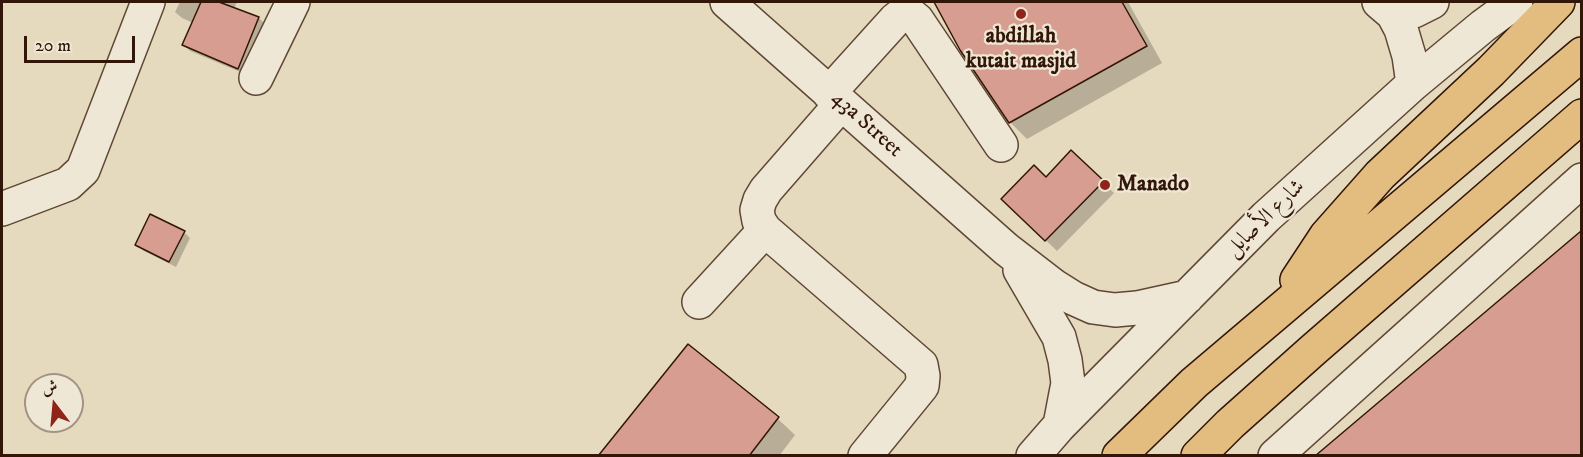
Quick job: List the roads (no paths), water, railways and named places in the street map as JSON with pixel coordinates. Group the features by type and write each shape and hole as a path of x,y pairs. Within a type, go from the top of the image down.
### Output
{"main road":[{"path":"1280,309 1326,236 1380,175 1491,71 1558,2"},
{"path":"1119,456 1194,382 1581,54"},
{"path":"1198,456 1230,424 1313,350 1581,117"}],"street":[{"path":"2,209 68,184 83,170 148,2"},
{"path":"256,78 293,2"},
{"name":"43a Street","path":"727,2 1006,249 1072,298 1093,307 1115,310 1137,308 1187,297"},
{"path":"1386,8 1414,11 1432,2"},
{"name":"شارع الأصايل","path":"1033,456 1060,425 1266,217 1413,84 1516,2"},
{"path":"1386,8 1401,29 1413,84"},
{"path":"865,456 922,386 921,365 765,230 759,221 760,200 835,98 900,16 912,16 917,20 1001,145"},
{"path":"1275,456 1581,180"},
{"path":"699,302 765,230"},
{"name":"43a Street","path":"1006,249 1059,337 1068,383 1060,425"}],"place":[{"name":"abdillah kutait masjid","path":"1021,14"},
{"name":"Manado","path":"1105,185"}]}
